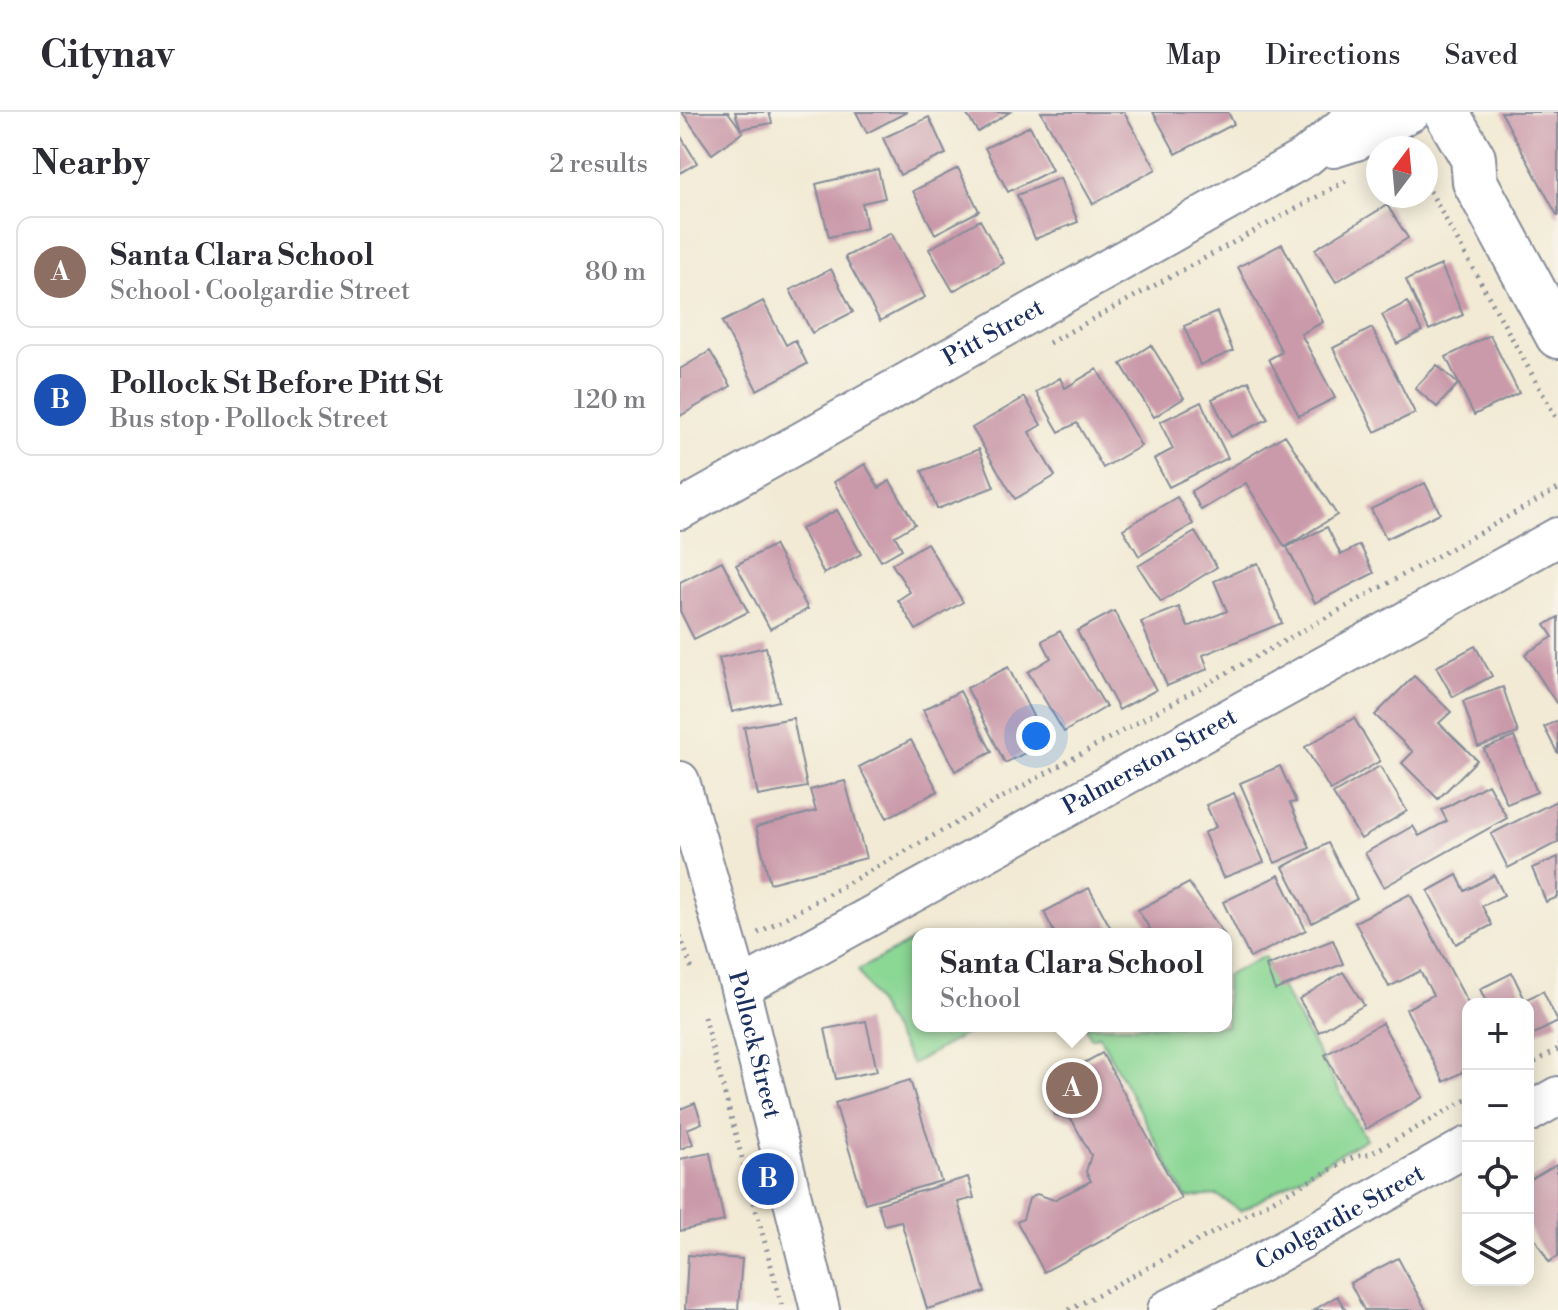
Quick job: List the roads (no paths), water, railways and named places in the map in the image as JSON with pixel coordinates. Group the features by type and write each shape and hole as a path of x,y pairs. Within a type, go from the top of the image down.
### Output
{"main road":[{"path":"1423,112 1459,175 1475,182"},
{"path":"1446,112 1473,158 1475,182 1558,336"}],"street":[{"name":"Pitt Street","path":"680,510 1306,157 1360,112"},
{"name":"Pitt Street","path":"1306,157 1356,141 1411,112"},
{"name":"Palmerston Street","path":"740,988 1558,537"},
{"name":"Pollock Street","path":"680,781 740,988 820,1310"},
{"path":"1534,1110 1558,1096"},
{"name":"Coolgardie Street","path":"1167,1310 1258,1264 1462,1149"}],"place":[{"name":"Santa Clara School","path":"1072,1088"},
{"name":"Pollock St Before Pitt St","path":"768,1179"}]}
